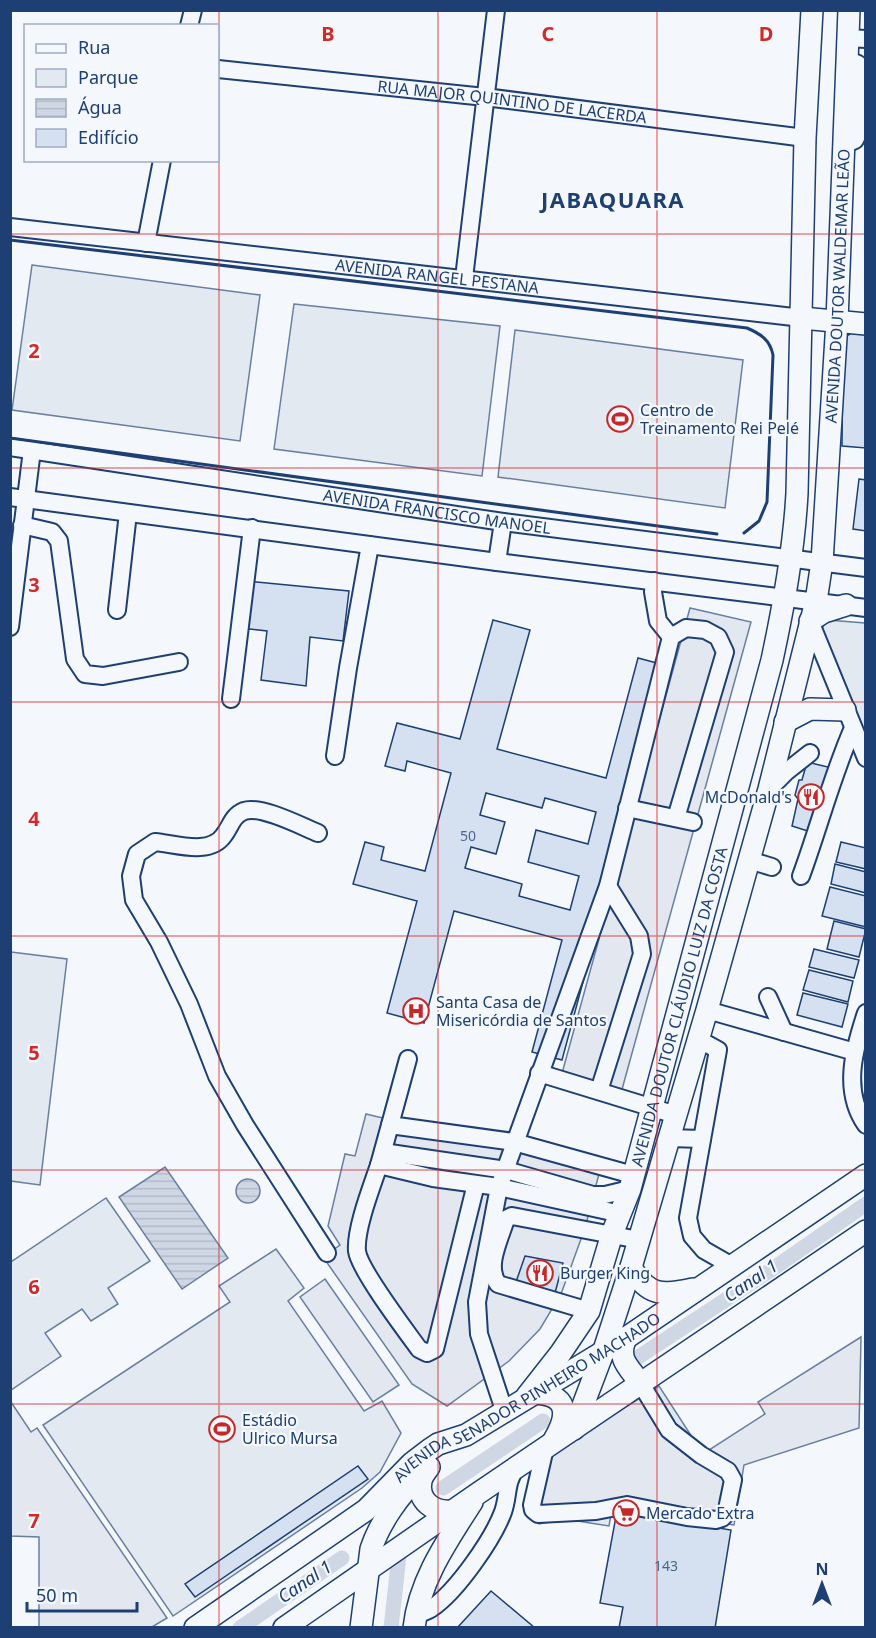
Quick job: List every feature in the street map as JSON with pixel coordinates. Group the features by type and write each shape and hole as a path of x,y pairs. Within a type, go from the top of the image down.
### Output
{"main road":[{"name":"AVENIDA DOUTOR WALDEMAR LEÃO","path":"804,605 794,552 805,138 812,10"},
{"name":"AVENIDA DOUTOR WALDEMAR LEÃO","path":"804,605 822,562 837,321 843,146 853,45 849,10"},
{"name":"AVENIDA RANGEL PESTANA","path":"802,318 866,324"},
{"path":"804,605 824,612 856,606"},
{"name":"AVENIDA DOUTOR CLÁUDIO LUIZ DA COSTA","path":"574,1429 604,1350 631,1267 769,789 785,722 804,605"},
{"name":"AVENIDA DOUTOR CLÁUDIO LUIZ DA COSTA","path":"529,1394 589,1311 612,1234 632,1182 772,660 804,605"},
{"path":"785,722 810,709 849,719"},
{"name":"AVENIDA SENADOR PINHEIRO MACHADO","path":"195,1628 366,1510 412,1463 429,1450 438,1444 466,1434 529,1394 626,1338 866,1175"},
{"path":"284,1628 368,1568 866,1231"},
{"path":"631,1267 646,1287 656,1292 682,1292 700,1287"},
{"path":"626,1338 621,1347 621,1356 640,1384"},
{"path":"529,1394 550,1395 556,1397 561,1403 564,1418 549,1446"},
{"path":"362,1628 370,1549 375,1537 412,1482 466,1434"},
{"path":"430,1464 421,1481 421,1491 426,1502 432,1508 442,1512 452,1511"},
{"path":"415,1622 433,1566 477,1494"}],"street":[{"path":"464,278 496,10"},
{"name":"RUA MAJOR QUINTINO DE LACERDA","path":"219,69 485,98 805,138"},
{"path":"146,243 162,162"},
{"name":"AVENIDA RANGEL PESTANA","path":"10,227 802,318"},
{"name":"AVENIDA FRANCISCO MANOEL","path":"10,447 31,457 503,523 794,552 822,562 866,568"},
{"path":"10,627 22,525 21,493 31,457"},
{"path":"21,493 128,513 370,545 498,558 804,605 866,758"},
{"path":"117,610 128,513"},
{"path":"498,558 503,523"},
{"path":"22,525 52,532 59,541 75,659 85,674 103,676 179,662"},
{"path":"231,699 252,528"},
{"path":"335,756 370,545"},
{"path":"654,581 653,592 658,621 671,637"},
{"path":"504,1410 479,1334 477,1302 499,1187 608,886 671,637 686,628 705,630 718,637 724,652 676,818"},
{"path":"801,876 841,756 849,719"},
{"path":"769,789 810,753"},
{"path":"627,808 693,822"},
{"path":"318,832 262,811 245,811 233,818 224,836 213,846 198,847 155,842 137,854 131,876 134,900 159,942 189,1004 217,1076 245,1125 327,1253"},
{"path":"749,860 772,867"},
{"path":"599,1092 642,954 639,936 608,886"},
{"path":"768,997 784,1032"},
{"path":"707,1010 855,1052"},
{"path":"866,1013 852,1069 856,1108 866,1125"},
{"path":"698,1039 718,1050 688,1218 692,1236 704,1250 732,1266"},
{"path":"408,1059 358,1238 357,1252 364,1269 419,1349 428,1353 435,1349 476,1184"},
{"path":"539,1073 676,1115"},
{"path":"390,1125 514,1142 632,1182"},
{"path":"669,1138 702,1139"},
{"path":"381,1158 506,1170 594,1195 605,1195 632,1182"},
{"path":"381,1158 433,1178 499,1187 621,1214"},
{"path":"589,1311 498,1284 491,1268 506,1220 512,1216 639,1240"},
{"path":"549,1446 532,1505 533,1510 538,1514 596,1511 627,1505 687,1517 716,1520 722,1518 726,1514 732,1476 669,1430 640,1384"},
{"path":"415,1622 438,1603 483,1548 500,1519 509,1478 518,1466"}],"green space":[{"path":"32,265 260,295 240,441 12,410"},
{"path":"294,304 500,326 482,476 274,449"},
{"name":"Centro de Treinamento Rei Pelé","path":"515,330 743,360 725,508 498,477"},
{"path":"827,620 865,623 865,739 821,630"},
{"path":"11,952 67,959 40,1185 11,1181"},
{"path":"106,1198 150,1261 108,1288 118,1304 91,1321 82,1309 45,1333 61,1356 11,1390 11,1262"},
{"name":"Estádio Ulrico Mursa","path":"276,1249 304,1288 288,1301 364,1411 382,1401 401,1433 380,1472 362,1488 173,1616 43,1425 230,1302 219,1286"}],"shaded area":[{"path":"690,608 751,622 621,1093 561,1077"},
{"path":"366,1114 600,1170 585,1228 561,1294 540,1329 509,1361 447,1406 412,1384 323,1257 340,1245 328,1226 345,1154 355,1156"},
{"path":"325,1279 399,1385 373,1402 300,1297"},
{"path":"861,1337 859,1428 744,1465 734,1525 612,1508 609,1526 565,1519 539,1524 529,1516 524,1502 536,1463 659,1386 703,1454 765,1414 758,1402"},
{"path":"11,1402 31,1432 37,1428 167,1618 152,1627 39,1627 39,1537 11,1536"}],"water":[{"path":"165,1167 228,1258 182,1289 119,1197"},
{"path":"248,1179 253,1180 259,1186 259,1196 253,1202 248,1203 243,1202 237,1196 236,1191 237,1186 243,1180"}],"building":[{"path":"857,330 866,331 866,448 842,446 843,338"},
{"path":"859,479 866,480 866,531 853,529"},
{"path":"246,581 349,591 343,641 310,637 306,686 261,680 267,631 241,628"},
{"name":"Santa Casa de Misericórdia de Santos","path":"493,620 530,630 497,749 606,778 638,658 668,666 562,1060 532,1052 562,940 454,911 424,1023 387,1013 417,901 353,884 365,842 384,847 381,860 425,871 451,773 407,761 405,771 385,766 397,723 460,739","holes":["486,793 542,808 545,798 596,812 588,844 536,830 528,862 579,876 570,910 519,896 522,884 465,868 471,847 496,854 505,822 480,815"]},
{"name":"McDonald's","path":"807,762 832,768 814,833 792,826 798,799 795,795"},
{"path":"841,842 866,848 866,869 836,862"},
{"path":"835,864 866,872 866,893 831,884"},
{"path":"830,887 866,896 866,927 822,916"},
{"path":"834,921 866,929 859,957 827,949"},
{"path":"814,949 859,960 854,978 809,967"},
{"path":"809,970 853,981 848,1002 803,990"},
{"path":"803,993 848,1004 842,1027 797,1015"},
{"name":"Burger King","path":"525,1256 563,1263 555,1293 516,1282"},
{"path":"358,1466 368,1479 195,1597 185,1584"},
{"path":"617,1511 731,1530 715,1628 619,1628 623,1607 600,1603"},
{"path":"491,1591 535,1628 457,1628"}],"waterway":[{"name":"Canal 1","path":"637,1358 866,1204"},
{"name":"Canal 1","path":"443,1488 543,1421"},
{"path":"391,1628 399,1556"},
{"name":"Canal 1","path":"240,1628 342,1558"}],"wall":[{"path":"10,240 747,328 764,338 770,345 773,355 767,502 759,521 744,533"},
{"path":"10,438 717,534"}],"place":[{"name":"Centro de Treinamento Rei Pelé","path":"620,419"},
{"name":"McDonald's","path":"811,797"},
{"name":"Santa Casa de Misericórdia de Santos","path":"416,1011"},
{"name":"Burger King","path":"540,1273"},
{"name":"Estádio Ulrico Mursa","path":"222,1429"},
{"name":"Mercado Extra","path":"626,1513"}],"district":[{"name":"JABAQUARA","path":"613,200"}]}
